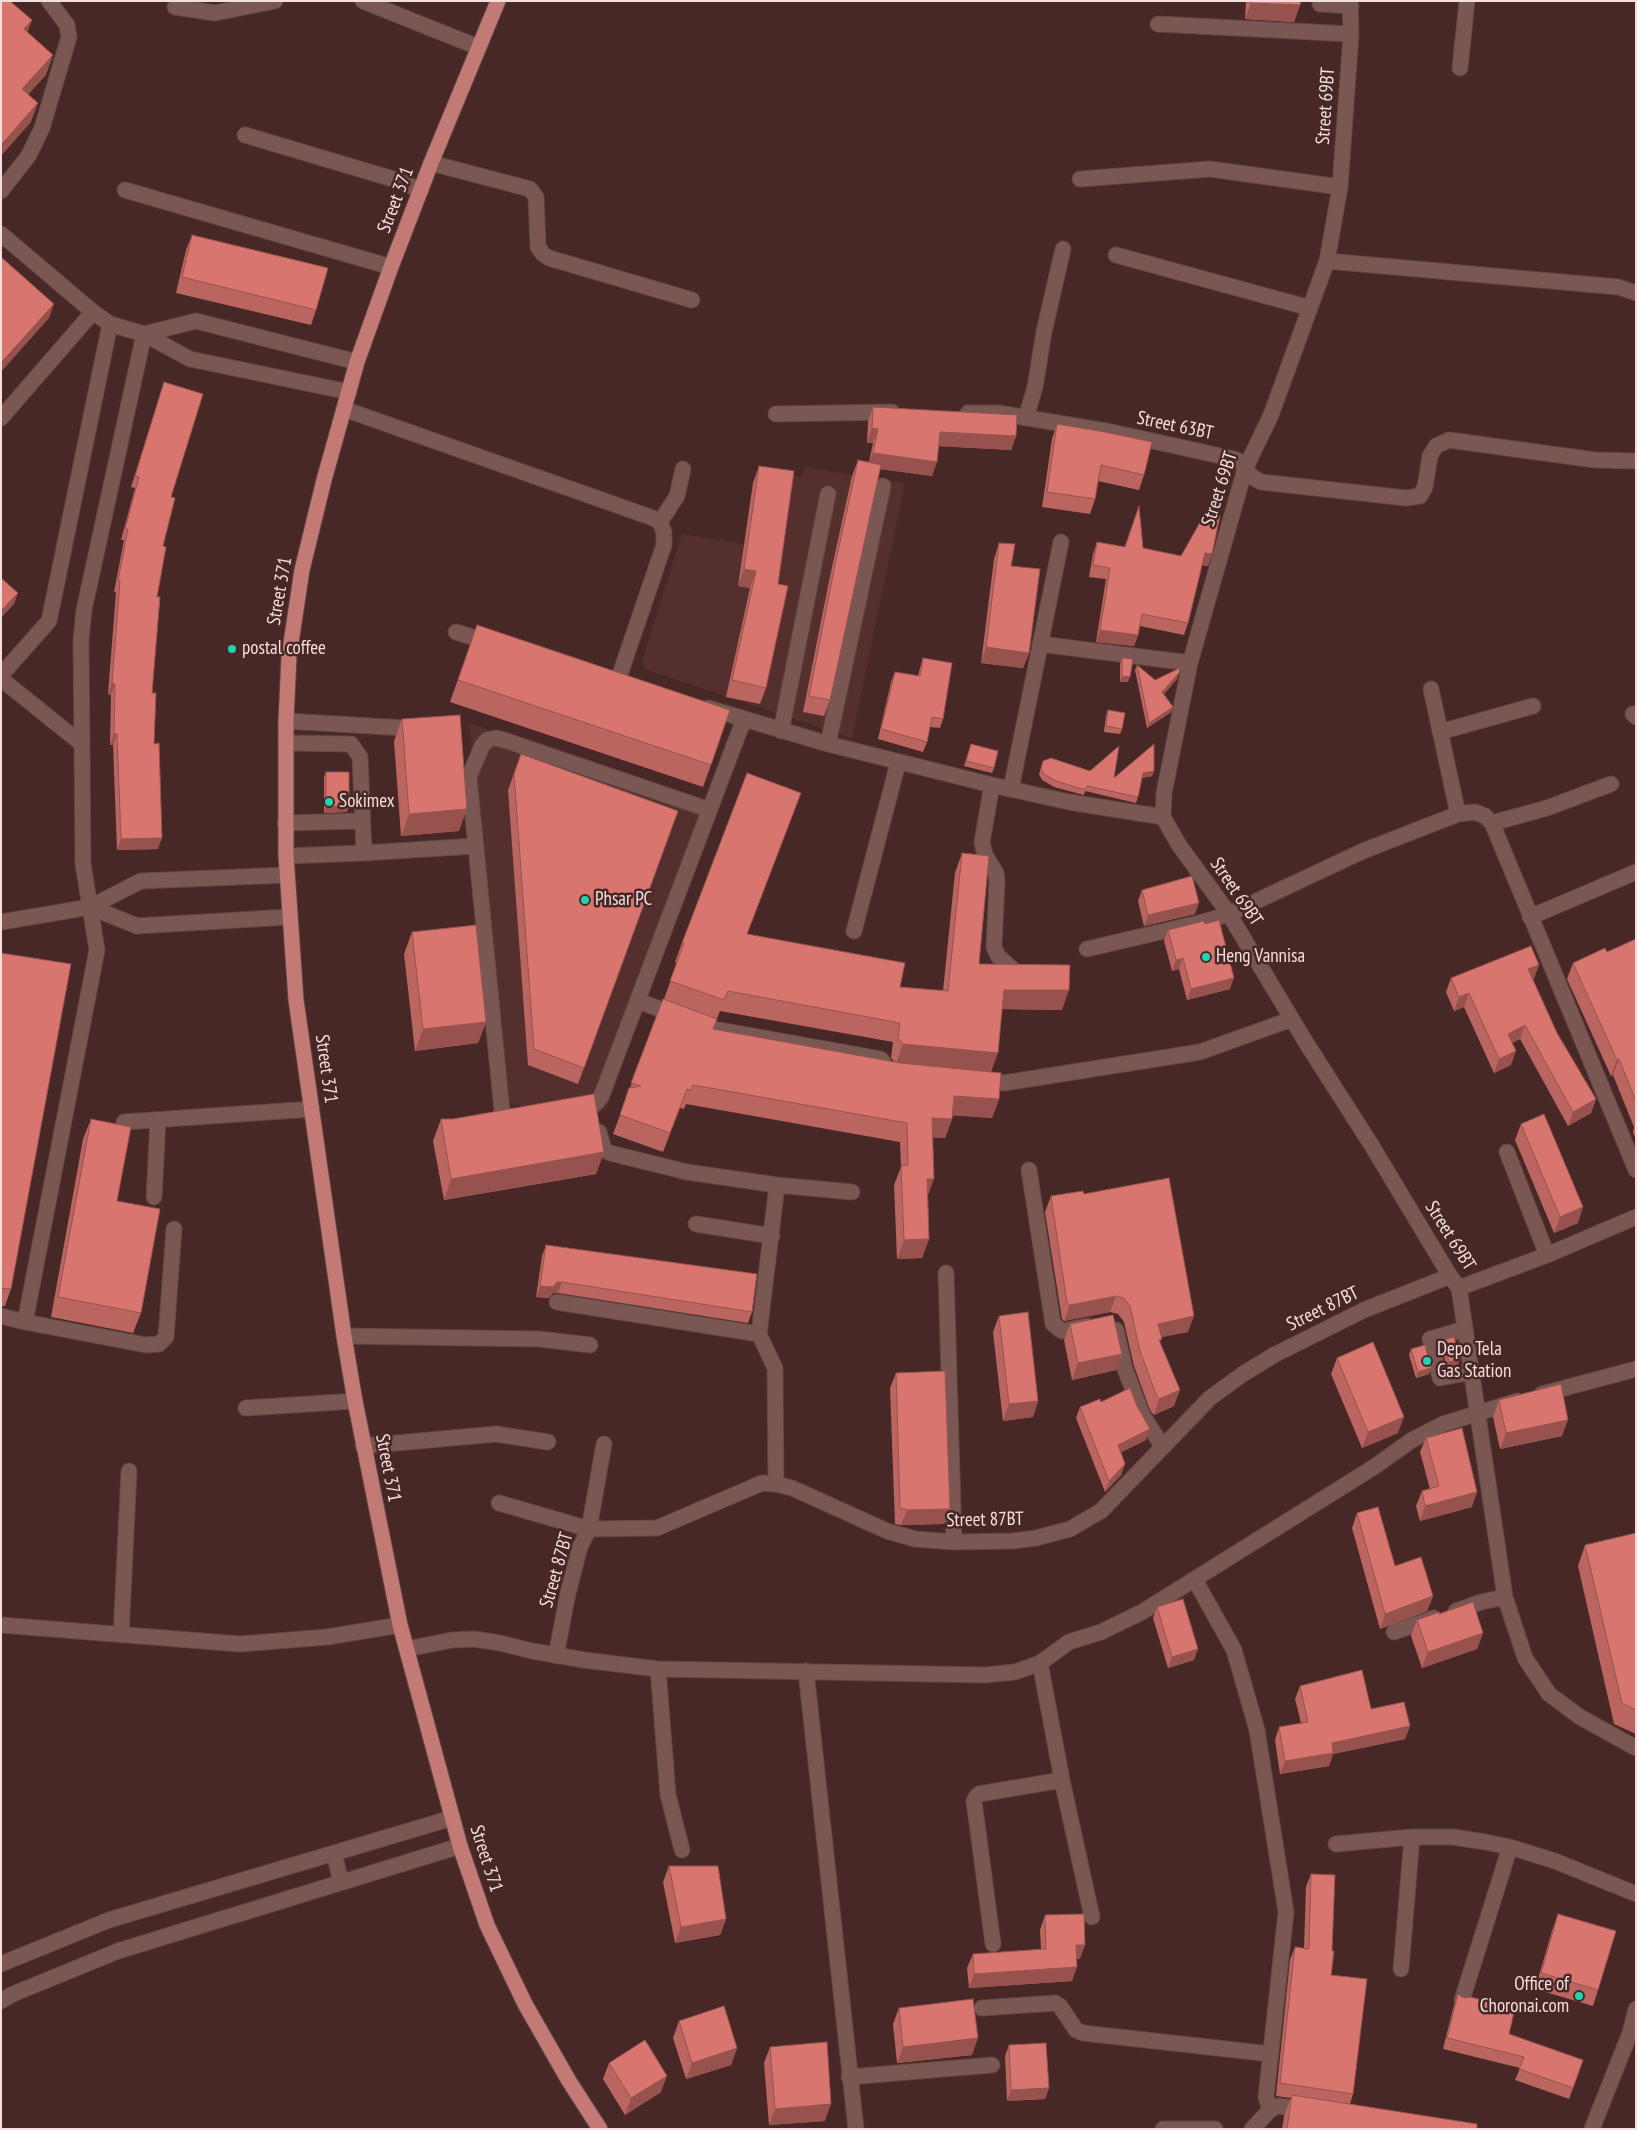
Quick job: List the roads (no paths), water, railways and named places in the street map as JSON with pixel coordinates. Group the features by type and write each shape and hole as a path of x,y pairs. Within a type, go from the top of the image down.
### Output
{"main road":[{"name":"Street 371","path":"498,1 431,163 391,267 357,362 324,480 302,570 289,656 286,721 286,856 296,1000 344,1336 355,1402 400,1625 460,1846 487,1925 525,2004 568,2081 600,2129"}],"street":[{"path":"1,192 29,155 42,128 69,37 68,25 49,1"},
{"path":"175,7 216,14 275,1"},
{"path":"363,1 478,47"},
{"path":"1320,1 1320,4 1351,4"},
{"path":"1460,68 1467,1"},
{"name":"Street 69BT","path":"1351,4 1351,34 1340,187 1327,261 1271,415 1245,469 1190,663 1164,793 1163,817 1179,845 1229,914 1454,1282 1465,1328 1505,1597 1525,1658 1549,1694 1580,1717 1636,1748"},
{"path":"1158,24 1351,34"},
{"path":"245,135 393,179 421,190"},
{"path":"431,163 530,189 536,197 538,246 543,254 549,258 692,300"},
{"path":"1080,179 1210,169 1340,187"},
{"path":"125,190 391,267"},
{"path":"1,234 93,312 110,324 144,334 190,359 349,392"},
{"path":"1026,418 1035,386 1044,332 1063,249"},
{"path":"1116,255 1310,308"},
{"path":"1327,261 1618,287 1636,293"},
{"path":"1,418 93,312"},
{"path":"144,334 196,321 357,362"},
{"path":"1,675 48,621 110,324"},
{"path":"25,1322 97,950 83,864 81,640 84,610 144,334"},
{"path":"344,409 660,522 664,532 664,545 618,680"},
{"path":"776,414 909,412"},
{"name":"Street 63BT","path":"954,412 998,414 1112,432 1216,455 1241,462 1251,476 1261,482 1406,498 1420,496 1425,487 1430,456 1436,446 1449,440 1595,460 1636,461"},
{"path":"660,522 677,496 683,470"},
{"path":"828,744 883,486"},
{"path":"782,731 828,494"},
{"path":"1011,789 1061,542"},
{"path":"456,632 504,646"},
{"path":"1040,644 1190,663"},
{"path":"599,674 636,686"},
{"path":"1,679 82,744"},
{"path":"1431,689 1458,814"},
{"path":"690,702 782,731 898,763 1069,802 1163,817"},
{"path":"1440,732 1533,706"},
{"path":"560,1111 594,1105 600,1097 744,719"},
{"path":"286,721 405,728"},
{"path":"484,1124 508,1120 475,846 469,778 482,746 487,740 496,738 710,810"},
{"path":"286,743 351,744 360,756 364,853"},
{"path":"854,931 898,763"},
{"path":"1492,823 1547,808 1611,784"},
{"path":"992,785 982,842 985,855 996,873 997,881 994,947 998,956 1018,973"},
{"path":"1087,949 1203,922 1229,914 1363,851 1458,814 1475,812 1485,816 1492,823 1636,1170"},
{"path":"285,823 362,821"},
{"path":"286,856 475,846"},
{"path":"1530,917 1636,872"},
{"path":"1,922 90,906 141,881 287,876"},
{"path":"90,906 137,926 289,917"},
{"path":"638,1000 714,1028 881,1059 891,1072 912,1075"},
{"path":"967,1079 1004,1082 1200,1052 1292,1019"},
{"path":"594,1105 601,1145 604,1150 610,1153 687,1172 777,1185 852,1192"},
{"path":"124,1122 312,1109"},
{"path":"154,1197 158,1120"},
{"path":"1507,1152 1547,1255"},
{"path":"1029,1170 1053,1324 1062,1331 1103,1321 1112,1321 1115,1324 1125,1369 1142,1414 1162,1446"},
{"path":"776,1484 775,1368 760,1334 777,1185"},
{"name":"Street 87BT","path":"556,1656 568,1593 580,1546 589,1529 657,1528 762,1483 792,1488 887,1531 915,1539 954,1542 1013,1541 1036,1538 1070,1529 1101,1511 1210,1398 1274,1356 1364,1310 1547,1255 1636,1216"},
{"path":"696,1224 772,1236"},
{"path":"1,1316 146,1345 159,1344 166,1337 174,1229"},
{"path":"946,1272 954,1542"},
{"path":"557,1302 760,1334"},
{"path":"1465,1328 1430,1339 1440,1378 1472,1372"},
{"path":"344,1336 539,1340 590,1345"},
{"path":"407,1649 452,1640 474,1639 556,1656 658,1669 986,1675 1015,1672 1040,1663 1069,1642 1100,1632 1142,1612 1374,1467 1412,1440 1442,1424 1478,1411 1636,1369"},
{"path":"246,1408 355,1402"},
{"path":"364,1446 496,1434 548,1442"},
{"path":"499,1503 589,1529 604,1444"},
{"path":"121,1635 129,1471"},
{"path":"1195,1580 1234,1650 1257,1730 1286,1912 1266,2097 1270,2110"},
{"path":"1394,1632 1481,1602 1505,1597"},
{"path":"1,1625 240,1644 327,1637 400,1625"},
{"path":"1040,1663 1062,1780 1092,1917"},
{"path":"658,1669 668,1795 682,1850"},
{"path":"806,1671 856,2129"},
{"path":"993,1944 974,1801 979,1794 1062,1780"},
{"path":"1,1964 109,1920 452,1818"},
{"path":"1401,1969 1412,1837"},
{"path":"1336,1844 1412,1837 1453,1837 1510,1846 1572,1868 1636,1894"},
{"path":"1,2001 13,1994 118,1951 460,1846"},
{"path":"1462,2000 1510,1846"},
{"path":"334,1853 341,1882"},
{"path":"982,2008 1055,2003 1060,2006 1076,2030 1083,2033 1271,2054"},
{"path":"1592,2129 1630,2033 1636,2010"},
{"path":"849,2077 992,2065"},
{"path":"1252,2129 1270,2110 1278,2106 1289,2106 1327,2113"},
{"path":"1163,2129 1215,2129"}],"place":[{"name":"postal coffee","path":"232,649"},
{"name":"Sokimex","path":"329,802"},
{"name":"Phsar PC","path":"585,900"},
{"name":"Heng Vannisa","path":"1206,957"},
{"name":"Depo Tela Gas Station","path":"1427,1361"},
{"name":"Office of Choronai.com","path":"1579,1996"}]}
